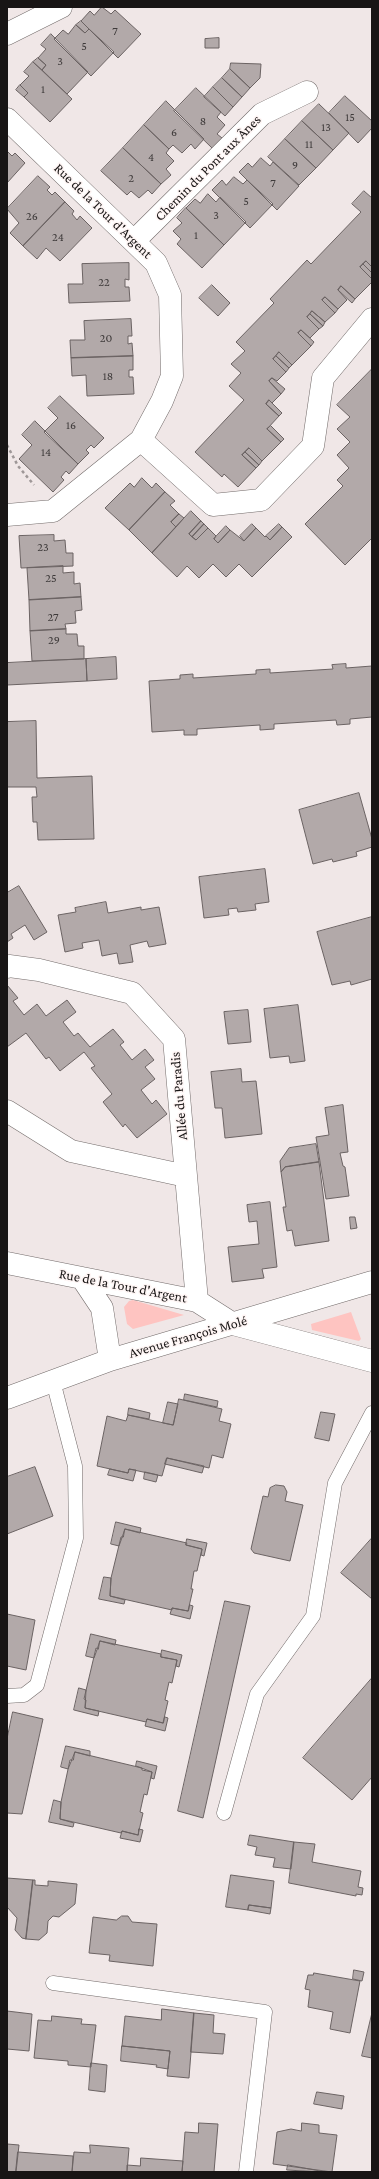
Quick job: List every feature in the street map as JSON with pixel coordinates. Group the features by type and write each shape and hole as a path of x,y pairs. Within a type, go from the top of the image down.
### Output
{"street":[{"path":"7,34 61,7"},
{"name":"Chemin du Pont aux Ânes","path":"135,240 262,114 307,92"},
{"name":"Rue de la Tour d'Argent","path":"7,119 135,240 156,263 170,294 172,376 162,401 141,440 53,511"},
{"path":"141,440 213,505 261,500 313,446 323,378 372,319"},
{"path":"7,515 53,511"},
{"name":"Allée du Paradis","path":"7,967 39,970 132,993 174,1039 197,1300"},
{"path":"7,1111 71,1151 186,1176"},
{"name":"Rue de la Tour d'Argent","path":"7,1264 197,1300 233,1324"},
{"name":"Rue de la Tour d'Argent","path":"82,1278 102,1308 110,1360"},
{"name":"Avenue François Molé","path":"7,1398 110,1360 372,1282"},
{"path":"233,1324 372,1361"}],"lane":[{"path":"7,1696 24,1695 37,1686 76,1538 76,1466 53,1381"},
{"path":"224,1813 257,1694 313,1616 335,1483 372,1413"},
{"path":"53,1983 265,2012 246,2172"}],"path":[{"path":"7,446 18,466 44,497 53,511"}],"shaded area":[{"path":"133,1300 184,1315 133,1329 127,1324 124,1307 129,1301"},
{"path":"351,1312 361,1339 359,1341 312,1330 311,1324"}],"building":[{"path":"102,7 111,14 115,10 141,34 118,58 81,21 90,11 94,15"},
{"path":"81,21 89,29 85,33 76,25"},
{"path":"76,25 85,33 89,29 114,52 91,76 54,39 63,30 68,34"},
{"path":"51,34 88,72 67,94 42,70 46,65 38,58 46,49 41,45"},
{"path":"219,38 219,48 205,48 205,39"},
{"path":"38,58 46,65 42,70 33,62"},
{"path":"33,62 72,99 50,122 24,97 28,93 20,85 29,76 24,72"},
{"path":"231,63 261,64 260,78 250,88 230,69"},
{"path":"230,69 250,88 242,97 222,78"},
{"path":"222,78 242,97 233,107 213,87"},
{"path":"20,85 28,93 24,97 16,90"},
{"path":"213,87 233,107 225,116 204,97"},
{"path":"196,88 221,112 217,117 225,125 217,134 222,138 212,148 174,111"},
{"path":"345,96 372,121 372,128 358,143 329,113"},
{"path":"166,101 204,139 195,149 191,144 182,153 173,145 169,149 144,125"},
{"path":"319,104 349,133 333,150 302,121"},
{"path":"302,121 333,150 316,168 285,139"},
{"path":"144,125 169,149 166,153 174,161 166,169 171,175 161,184 123,148"},
{"path":"285,139 316,168 299,185 268,157"},
{"path":"123,148 161,184 152,194 148,190 139,198 131,191 127,195 101,171"},
{"path":"7,151 12,156 15,153 25,163 7,183"},
{"path":"261,158 270,166 273,162 299,186 277,210 239,172 248,163 252,167"},
{"path":"38,176 50,187 47,190 52,195 55,192 65,202 23,246 10,233 19,223 7,209"},
{"path":"234,177 243,184 247,180 273,204 250,228 212,190 222,180 226,185"},
{"path":"364,191 372,198 372,267 366,261 360,267 372,279 372,282 355,299 341,286 338,290 347,300 338,309 325,297 322,300 335,313 325,322 312,311 307,317 319,329 310,338 301,330 298,333 311,346 292,365 279,352 273,359 286,372 277,381 272,378 269,381 281,394 272,403 269,400 266,404 279,416 267,429 281,442 262,461 249,448 242,455 256,468 238,487 224,474 222,477 195,452 244,400 229,386 241,373 231,364 245,351 236,342 274,303 270,299 307,260 311,264 361,212 352,204"},
{"path":"208,194 216,202 220,197 246,222 224,245 186,208 195,199 200,203"},
{"path":"65,202 74,211 72,214 77,220 80,216 92,228 60,261 46,248 37,259 23,246"},
{"path":"186,208 224,245 202,268 177,244 181,239 173,231 182,223 177,218"},
{"path":"366,261 372,267 372,273 363,264"},
{"path":"129,263 129,280 125,279 125,287 129,287 130,301 69,303 68,284 83,284 82,264"},
{"path":"363,264 372,273 372,279 360,267"},
{"path":"212,285 230,303 218,316 199,298"},
{"path":"341,286 355,299 352,303 338,290"},
{"path":"325,297 338,309 335,313 322,300"},
{"path":"312,311 325,322 323,326 310,314"},
{"path":"310,314 323,326 319,329 307,317"},
{"path":"131,319 132,336 128,336 128,344 132,343 133,356 71,358 70,340 85,340 84,321"},
{"path":"301,330 314,342 311,346 298,333"},
{"path":"279,352 292,365 289,368 276,356"},
{"path":"133,356 133,370 129,370 129,377 133,377 134,394 87,396 86,375 72,376 71,358"},
{"path":"276,356 289,368 286,372 273,359"},
{"path":"372,369 372,538 345,565 305,524 343,486 337,480 349,468 337,455 350,442 337,429 350,417 337,405"},
{"path":"272,378 285,389 281,394 269,381"},
{"path":"60,396 104,438 94,448 91,445 86,450 89,453 78,464 44,432 58,418 48,408"},
{"path":"269,400 282,413 279,416 266,404"},
{"path":"35,421 78,464 69,474 66,471 61,477 64,480 53,492 19,459 32,445 22,435"},
{"path":"271,426 284,439 281,442 267,429"},
{"path":"249,448 262,461 259,465 245,452"},
{"path":"245,452 259,465 256,468 242,455"},
{"path":"142,478 152,488 156,483 165,492 129,530 105,508 130,483 134,487"},
{"path":"165,492 175,501 170,505 179,514 171,522 176,527 152,553 129,530"},
{"path":"191,511 201,521 189,534 196,540 208,528 216,536 214,539 218,543 230,530 244,541 256,528 270,540 282,527 292,537 252,577 239,564 226,577 213,564 199,578 187,566 177,577 152,553"},
{"path":"179,514 184,518 176,527 171,522"},
{"path":"201,521 204,524 192,537 189,534"},
{"path":"204,524 208,528 196,540 192,537"},
{"path":"252,524 256,528 244,541 240,536"},
{"path":"279,524 282,527 270,540 266,536"},
{"path":"226,526 230,530 218,543 214,539"},
{"path":"54,535 54,541 65,540 66,553 73,553 73,566 21,568 19,536"},
{"path":"63,566 63,573 74,572 74,584 80,583 81,597 29,600 27,568"},
{"path":"81,597 82,610 75,611 76,623 65,624 66,629 30,631 29,600"},
{"path":"66,629 66,634 77,634 78,646 84,646 84,659 32,661 30,631"},
{"path":"116,657 117,679 87,681 86,659"},
{"path":"86,659 87,681 7,685 7,663"},
{"path":"346,664 346,668 372,666 372,717 350,719 350,724 337,725 336,720 274,724 274,729 260,730 260,725 197,729 197,735 184,735 184,730 152,732 149,681 180,679 180,675 193,674 193,678 256,674 256,670 270,669 270,673 333,669 332,665"},
{"path":"36,721 37,778 92,776 94,839 38,840 37,822 33,822 32,797 37,797 36,787 7,787 7,722"},
{"path":"359,793 372,839 372,847 356,852 357,856 333,862 332,859 313,864 299,810"},
{"path":"265,869 269,902 255,904 256,910 238,912 237,908 228,909 229,915 204,918 199,877"},
{"path":"19,886 47,932 34,940 25,925 11,934 13,938 7,942 7,893"},
{"path":"106,902 108,913 141,907 141,910 159,907 166,944 149,947 147,941 130,945 133,962 119,964 117,953 102,956 99,940 82,943 83,948 65,952 58,915 76,912 75,908"},
{"path":"372,917 372,979 351,985 350,981 332,985 317,932"},
{"path":"7,985 18,998 13,1001 24,1015 37,1004 46,1016 67,1000 76,1012 63,1022 74,1036 78,1033 90,1047 113,1029 124,1042 120,1045 132,1060 145,1049 154,1060 145,1067 155,1079 141,1090 152,1104 156,1100 167,1114 137,1138 125,1124 123,1127 103,1102 112,1094 91,1068 95,1066 84,1052 60,1071 49,1057 46,1059 26,1033 7,1047"},
{"path":"298,1005 305,1061 290,1063 289,1056 270,1058 264,1009"},
{"path":"248,1010 251,1042 228,1044 224,1012"},
{"path":"241,1069 242,1082 256,1081 262,1134 225,1138 222,1108 215,1108 211,1072"},
{"path":"343,1105 348,1152 340,1153 343,1166 345,1167 349,1196 326,1199 316,1137 329,1135 325,1108"},
{"path":"316,1144 319,1162 285,1167 281,1172 280,1161 289,1148"},
{"path":"319,1162 329,1241 295,1246 292,1230 287,1231 283,1207 286,1207 281,1172 285,1167"},
{"path":"270,1202 277,1267 262,1269 264,1278 232,1282 228,1247 259,1244 257,1221 249,1222 247,1205"},
{"path":"350,1217 355,1217 357,1228 351,1229"},
{"path":"185,1394 218,1401 217,1407 184,1400"},
{"path":"179,1399 222,1409 219,1421 231,1424 223,1458 212,1455 209,1468 167,1458 162,1476 129,1469 128,1473 97,1466 107,1416 126,1421 128,1415 173,1425"},
{"path":"168,1402 178,1404 173,1425 163,1423"},
{"path":"129,1408 150,1413 149,1419 128,1415"},
{"path":"321,1412 335,1414 329,1441 315,1438"},
{"path":"167,1458 204,1466 202,1473 165,1464"},
{"path":"35,1467 53,1516 7,1534 7,1477"},
{"path":"110,1469 128,1473 129,1469 136,1470 133,1481 108,1475"},
{"path":"145,1472 158,1475 156,1482 144,1479"},
{"path":"276,1485 284,1486 287,1492 285,1501 303,1505 290,1561 254,1553 251,1549 263,1496 268,1497 270,1488"},
{"path":"116,1522 141,1528 140,1533 125,1529 119,1546 111,1544"},
{"path":"125,1529 187,1543 186,1545 202,1549 197,1571 194,1571 191,1589 193,1589 188,1611 172,1608 172,1610 110,1596 111,1578 121,1537 123,1537"},
{"path":"372,1538 372,1599 341,1573"},
{"path":"187,1539 207,1543 204,1556 201,1555 202,1549 186,1545"},
{"path":"104,1577 111,1578 110,1596 125,1600 124,1604 99,1599"},
{"path":"225,1601 250,1606 203,1818 178,1811"},
{"path":"190,1605 193,1606 190,1619 170,1614 172,1608 188,1611"},
{"path":"7,1614 35,1620 26,1670 7,1666"},
{"path":"91,1634 116,1640 115,1645 100,1641 94,1658 86,1656"},
{"path":"100,1641 161,1654 161,1657 177,1660 172,1683 169,1682 165,1700 168,1701 163,1723 147,1719 146,1722 85,1708 86,1700 84,1699 96,1648 98,1649"},
{"path":"162,1650 182,1655 179,1667 176,1666 177,1660 161,1657"},
{"path":"372,1678 372,1777 352,1800 303,1758"},
{"path":"79,1688 86,1690 85,1708 99,1711 98,1716 74,1710"},
{"path":"13,1712 43,1719 22,1814 7,1813 7,1739"},
{"path":"165,1717 168,1718 165,1731 145,1726 147,1719 163,1723"},
{"path":"66,1746 90,1751 90,1756 75,1752 68,1769 61,1767"},
{"path":"75,1752 142,1768 142,1770 152,1772 147,1795 144,1794 140,1812 143,1813 138,1835 122,1831 121,1833 60,1819 61,1802 70,1760 73,1760"},
{"path":"137,1761 157,1766 154,1779 151,1778 152,1772 136,1766"},
{"path":"54,1800 61,1802 60,1819 74,1823 73,1827 49,1822"},
{"path":"139,1829 143,1830 140,1842 120,1838 122,1831 138,1835"},
{"path":"250,1835 294,1842 291,1869 273,1867 275,1858 255,1855 257,1847 248,1845"},
{"path":"294,1842 315,1844 312,1862 361,1871 358,1887 363,1888 362,1895 356,1894 356,1896 289,1883"},
{"path":"231,1875 274,1881 271,1908 249,1905 248,1910 226,1907"},
{"path":"7,1878 33,1880 26,1939 22,1938 15,1930 17,1918 7,1907"},
{"path":"33,1880 35,1880 35,1885 48,1886 48,1881 77,1884 75,1904 59,1917 53,1916 48,1921 47,1933 39,1940 26,1939"},
{"path":"249,1905 271,1908 270,1914 248,1910"},
{"path":"122,1916 128,1916 132,1922 157,1924 153,1966 109,1961 110,1955 89,1953 93,1917 116,1920"},
{"path":"354,1970 364,1972 362,1981 353,1979"},
{"path":"314,1973 360,1981 350,2033 330,2029 333,2012 308,2007 310,1990 305,1989 308,1975 313,1975"},
{"path":"162,2009 194,2013 189,2078 167,2076 170,2051 122,2046 125,2016 161,2020"},
{"path":"7,2011 32,2014 29,2051 7,2049"},
{"path":"194,2013 214,2015 213,2033 225,2034 223,2054 191,2052"},
{"path":"372,2013 372,2058 362,2056"},
{"path":"52,2016 82,2019 81,2024 96,2025 91,2067 68,2065 68,2061 34,2058 38,2020 51,2021"},
{"path":"122,2046 170,2051 168,2069 156,2067 157,2065 121,2061"},
{"path":"91,2063 107,2065 105,2092 89,2090"},
{"path":"317,2092 344,2096 342,2109 314,2104"},
{"path":"199,2123 218,2124 214,2172 182,2172 185,2132 198,2133"},
{"path":"302,2123 319,2125 319,2133 337,2135 332,2172 273,2164 277,2132 291,2129 301,2131"},
{"path":"7,2144 19,2145 16,2172 7,2172"},
{"path":"90,2145 129,2148 127,2172 72,2172 74,2152 90,2153"},
{"path":"18,2152 73,2156 72,2172 16,2172"},
{"path":"141,2158 183,2161 182,2172 127,2172 127,2165 140,2166"},
{"path":"288,2165 320,2171 320,2172 287,2170"}]}
